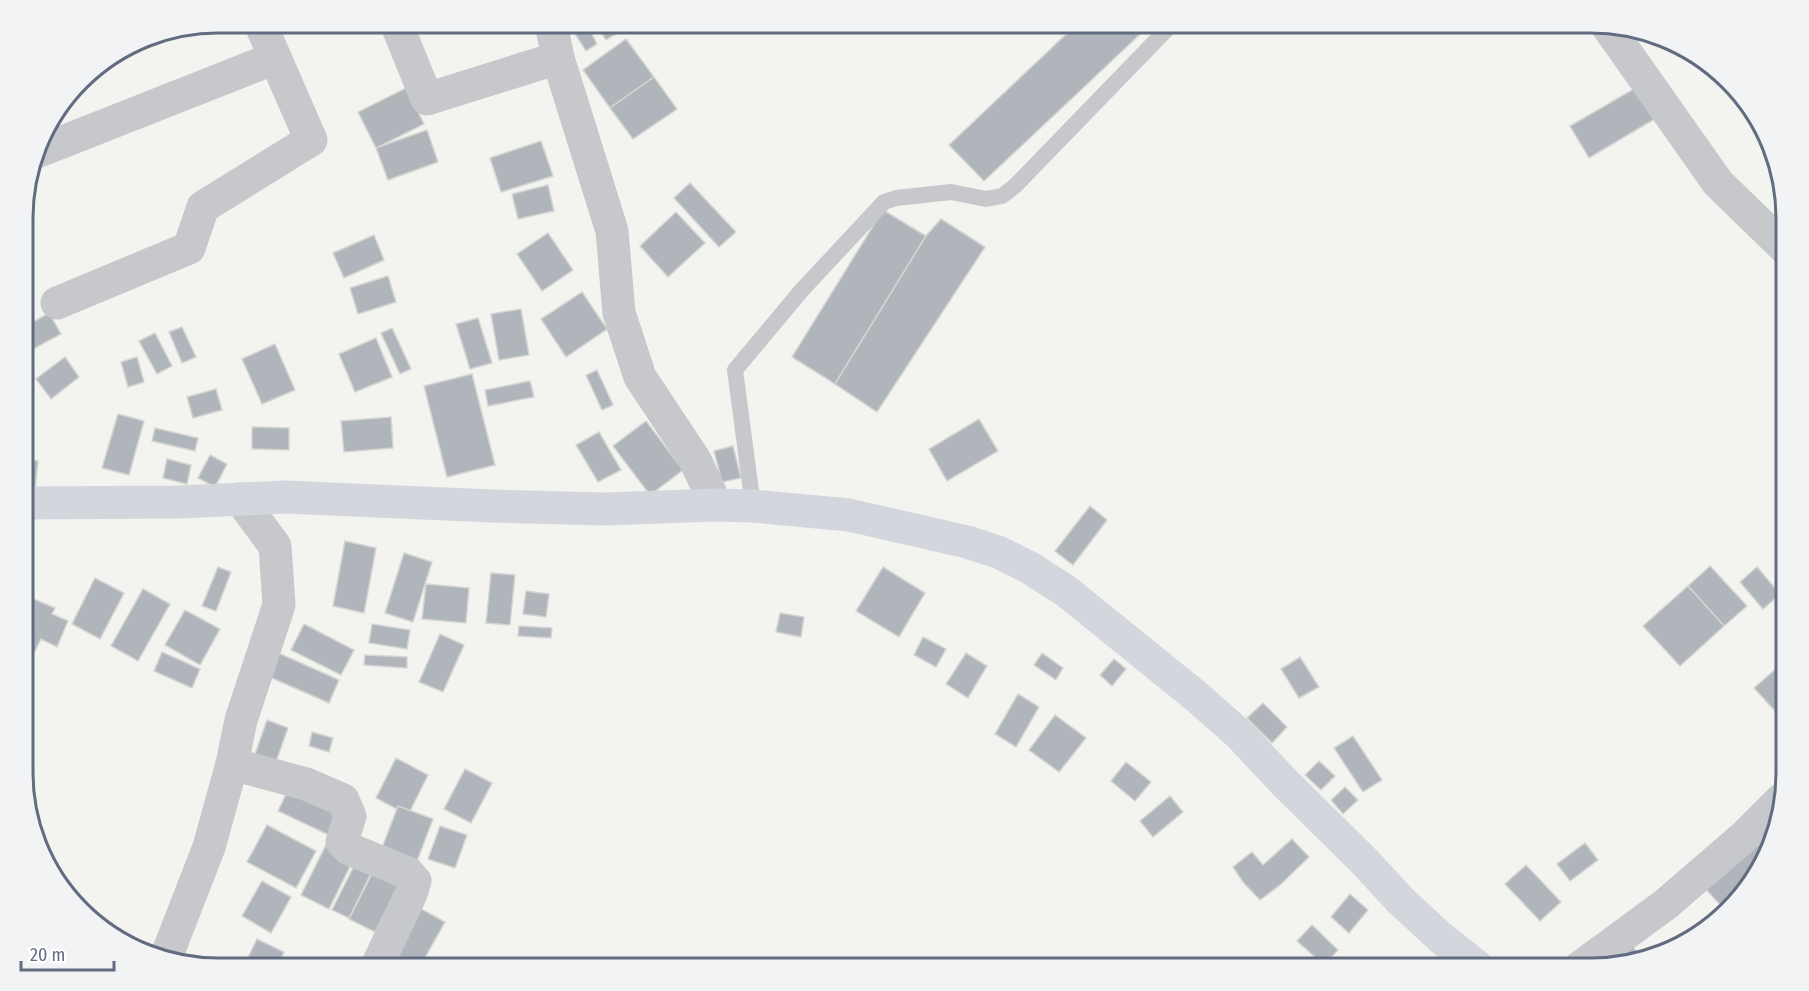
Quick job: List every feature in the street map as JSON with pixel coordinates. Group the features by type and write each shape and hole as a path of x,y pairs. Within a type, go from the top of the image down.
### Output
{"street":[{"path":"57,303 189,248 203,207 311,140 265,33"},
{"path":"400,33 427,99 558,58"},
{"path":"553,33 558,58 612,231 619,313 640,376 695,460 716,505"},
{"path":"1614,35 1718,183 1776,239"},
{"path":"47,148 275,58"},
{"path":"33,503 179,502 285,496 605,509 753,506 849,515 967,542 998,552 1066,591 1197,697 1240,735 1401,901 1466,958"},
{"path":"168,951 209,847 232,764 241,720 279,605 274,546 240,499"},
{"path":"232,764 306,784 343,800 350,816 342,842 349,849 408,873 415,881 381,958"},
{"path":"1593,958 1666,904 1746,836 1772,809"}],"lane":[{"path":"753,506 735,369 801,291 884,202 896,198 951,192 986,199 1002,196 1015,186 1162,33"}],"building":[{"path":"574,33 591,33 597,44 586,51"},
{"path":"601,33 618,33 606,40"},
{"path":"1067,33 1141,33 984,181 949,145"},
{"path":"626,39 654,77 610,108 583,70"},
{"path":"654,77 677,109 633,139 610,108"},
{"path":"1639,86 1658,117 1589,158 1570,126"},
{"path":"406,88 424,124 376,148 358,112"},
{"path":"427,130 438,162 388,180 376,148"},
{"path":"541,141 553,176 501,192 490,158"},
{"path":"690,183 736,232 719,247 674,198"},
{"path":"548,185 554,211 518,219 512,194"},
{"path":"883,210 926,236 835,384 792,357"},
{"path":"676,212 705,243 668,277 640,246"},
{"path":"941,219 985,247 877,412 835,384 926,236"},
{"path":"548,233 573,270 542,291 517,254"},
{"path":"374,235 384,260 344,278 333,253"},
{"path":"388,276 396,302 358,314 350,288"},
{"path":"582,292 607,329 566,357 541,319"},
{"path":"521,309 529,355 499,360 491,314"},
{"path":"49,313 61,334 33,349 33,322"},
{"path":"478,318 492,363 470,369 456,324"},
{"path":"182,327 196,357 182,363 169,332"},
{"path":"392,328 411,369 400,374 381,333"},
{"path":"155,333 172,366 157,374 139,341"},
{"path":"376,338 392,377 355,392 339,354"},
{"path":"275,344 295,390 262,404 242,359"},
{"path":"65,357 79,377 51,399 36,379"},
{"path":"137,357 144,382 128,387 121,362"},
{"path":"597,370 613,405 602,410 586,375"},
{"path":"472,374 495,465 447,477 424,386"},
{"path":"530,381 534,397 488,406 485,390"},
{"path":"216,389 222,410 193,418 187,397"},
{"path":"118,414 144,421 129,475 102,468"},
{"path":"391,417 393,448 344,452 341,421"},
{"path":"979,419 998,451 947,481 929,449"},
{"path":"646,421 683,470 650,495 613,446"},
{"path":"252,427 289,428 289,450 252,449"},
{"path":"155,428 198,438 195,451 152,441"},
{"path":"599,432 621,470 598,482 576,445"},
{"path":"733,446 741,478 722,482 714,451"},
{"path":"210,455 227,464 215,487 198,478"},
{"path":"167,459 191,465 187,484 163,478"},
{"path":"33,460 38,461 33,500"},
{"path":"1090,506 1107,520 1073,565 1055,551"},
{"path":"345,541 376,548 364,613 333,606"},
{"path":"404,553 432,562 413,622 385,613"},
{"path":"1710,566 1747,606 1724,626 1688,586"},
{"path":"218,567 231,572 216,611 202,606"},
{"path":"883,567 925,593 899,637 856,611"},
{"path":"1757,567 1776,589 1776,598 1763,609 1740,582"},
{"path":"491,573 515,575 510,625 486,623"},
{"path":"95,578 124,593 100,639 72,624"},
{"path":"426,584 469,588 466,623 422,619"},
{"path":"1688,586 1724,626 1680,666 1643,626"},
{"path":"143,589 170,604 138,661 111,646"},
{"path":"526,591 549,594 546,617 523,614"},
{"path":"33,599 55,608 52,614 68,621 57,647 41,639 34,653"},
{"path":"185,610 220,629 200,665 165,645"},
{"path":"780,613 804,617 801,637 776,632"},
{"path":"304,624 354,650 341,675 291,650"},
{"path":"372,624 410,630 407,649 369,643"},
{"path":"519,626 552,628 551,638 518,636"},
{"path":"440,634 464,645 443,692 419,682"},
{"path":"923,637 946,649 936,667 914,655"},
{"path":"162,652 200,669 192,688 154,671"},
{"path":"276,652 339,680 329,703 265,675"},
{"path":"966,653 987,666 968,698 946,684"},
{"path":"1042,653 1063,668 1056,680 1034,665"},
{"path":"365,655 407,657 407,668 364,665"},
{"path":"1300,657 1319,687 1299,698 1281,669"},
{"path":"1114,659 1126,669 1112,686 1100,675"},
{"path":"1776,669 1776,712 1754,688"},
{"path":"1018,694 1039,707 1016,747 995,734"},
{"path":"1263,703 1287,727 1272,743 1247,718"},
{"path":"1055,715 1086,738 1059,772 1029,750"},
{"path":"267,720 288,728 273,770 252,763"},
{"path":"312,732 333,738 329,752 309,746"},
{"path":"1353,736 1382,780 1363,792 1334,748"},
{"path":"396,758 428,775 408,815 376,798"},
{"path":"1319,761 1335,776 1321,790 1305,775"},
{"path":"1126,762 1151,782 1135,801 1111,781"},
{"path":"465,769 492,783 471,823 444,809"},
{"path":"291,784 344,809 331,836 278,811"},
{"path":"1345,787 1358,800 1343,814 1331,800"},
{"path":"1170,796 1183,812 1153,837 1140,821"},
{"path":"398,806 433,819 414,869 379,856"},
{"path":"267,825 316,851 296,888 247,862"},
{"path":"440,826 467,835 455,868 428,859"},
{"path":"1292,839 1309,857 1280,885 1260,900 1233,867 1252,852 1263,865"},
{"path":"1757,840 1761,846 1751,865 1738,886 1721,905 1702,885"},
{"path":"327,843 355,856 329,909 301,895"},
{"path":"1585,843 1598,860 1570,881 1557,864"},
{"path":"358,858 374,867 349,918 332,910"},
{"path":"1526,865 1561,902 1540,921 1505,884"},
{"path":"376,866 402,879 375,932 349,919"},
{"path":"262,881 291,897 271,933 242,916"},
{"path":"1350,894 1368,910 1349,933 1331,917"},
{"path":"414,905 445,922 425,958 386,956"},
{"path":"1312,925 1338,950 1331,958 1316,958 1297,941"},
{"path":"257,939 284,952 281,958 248,958"},
{"path":"1631,944 1636,952 1627,954 1617,956"}]}
